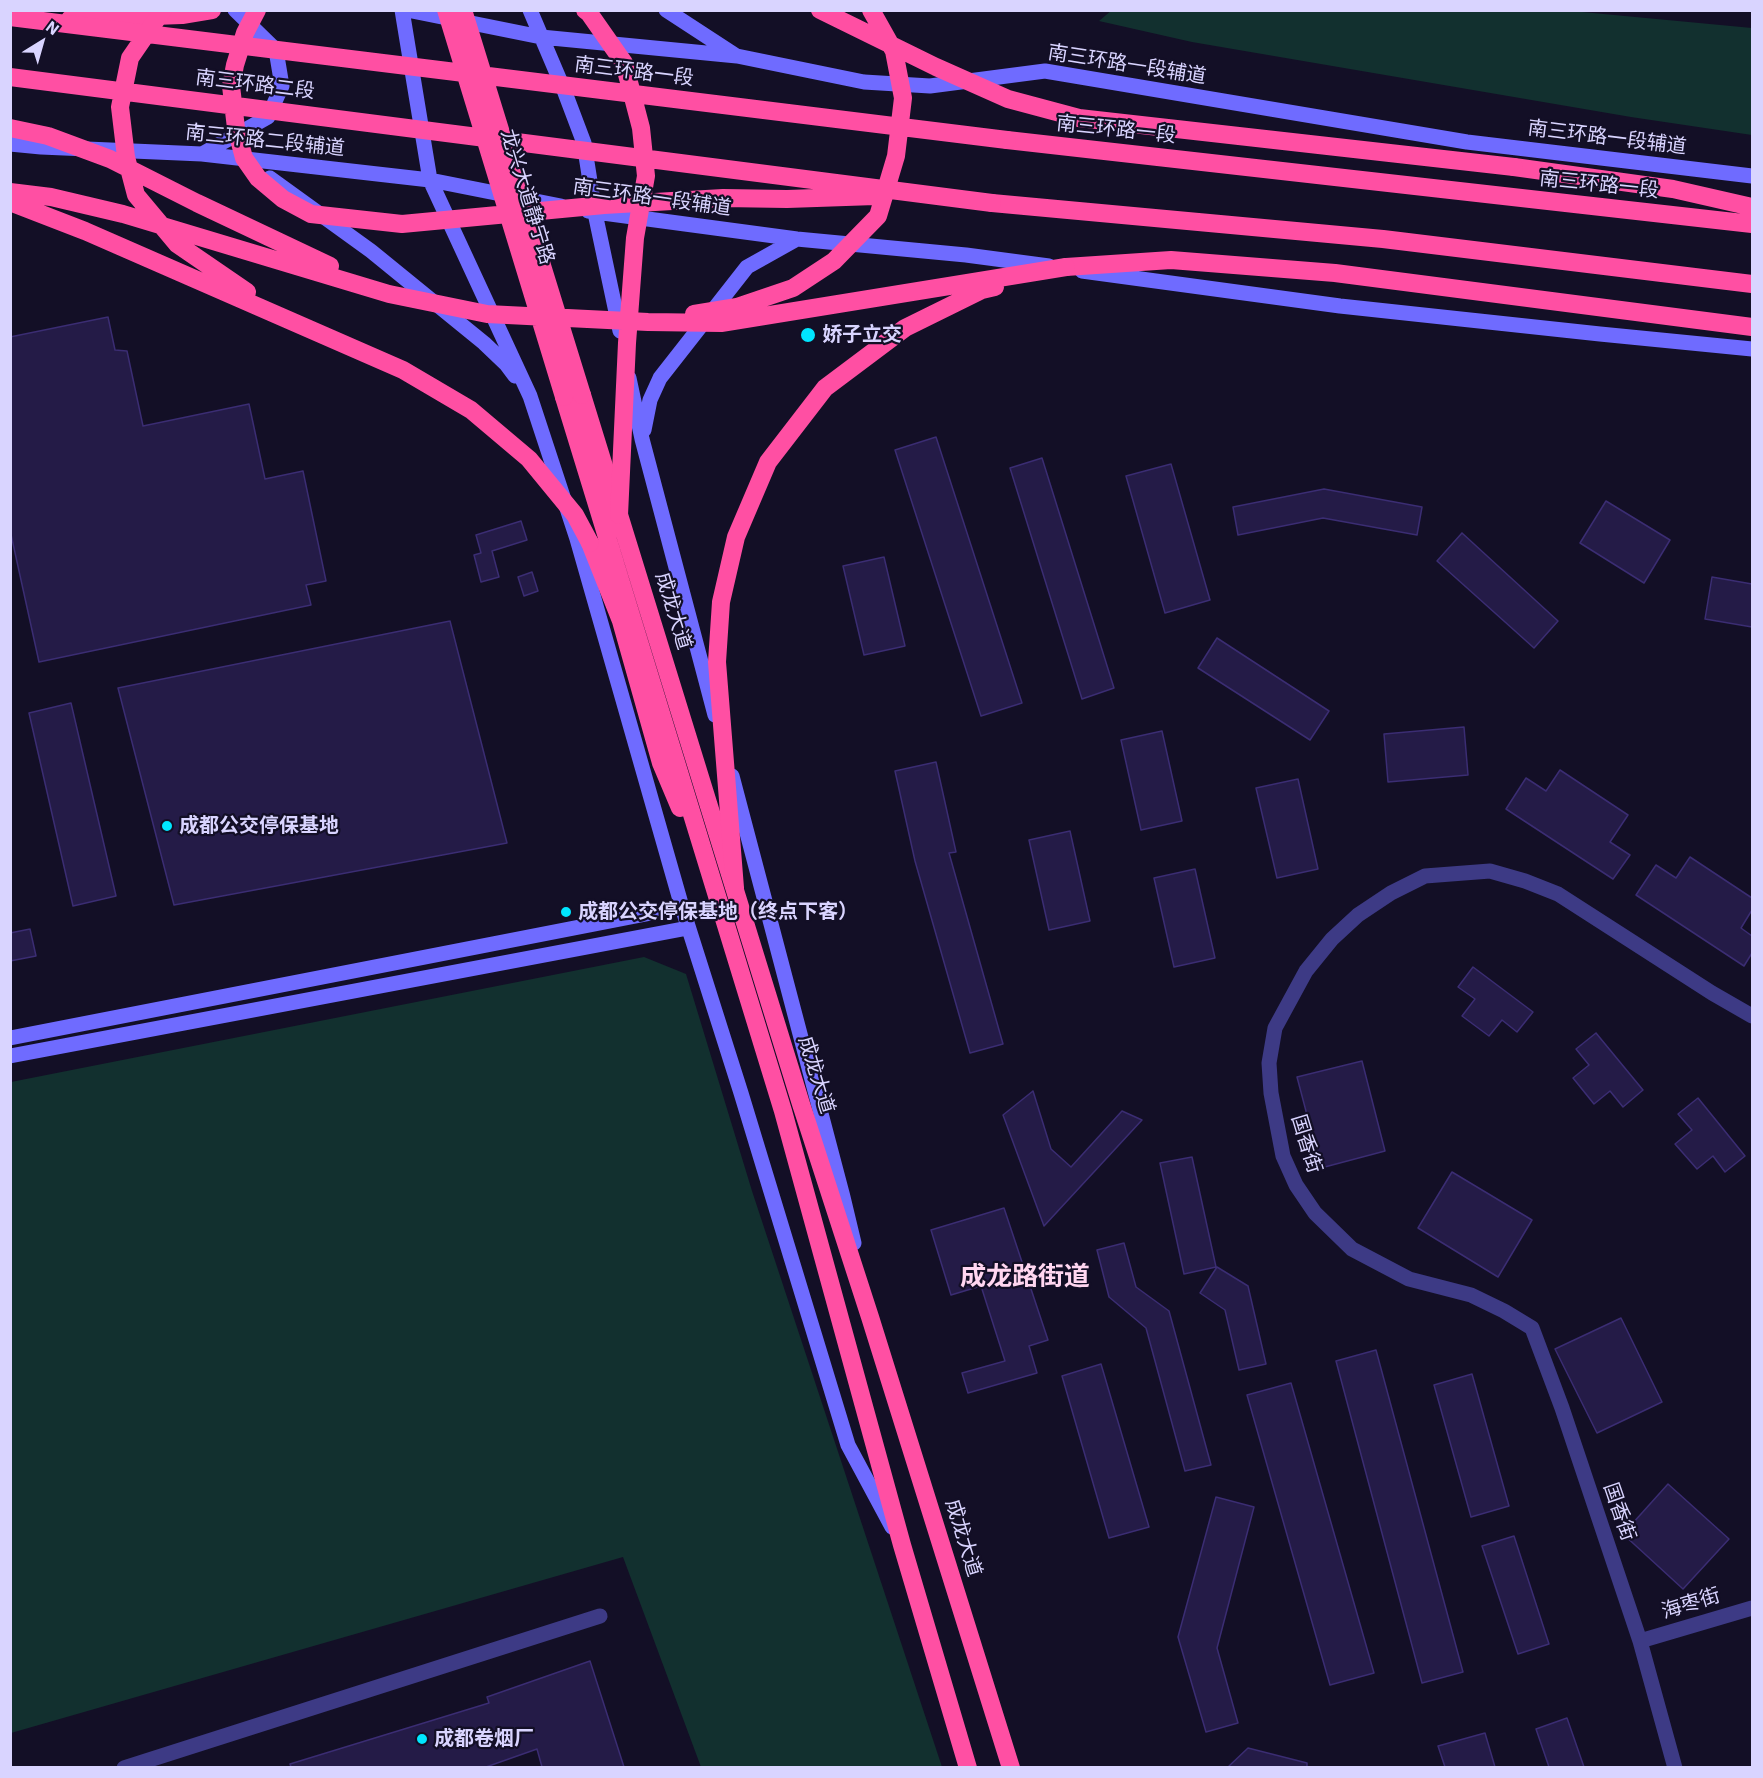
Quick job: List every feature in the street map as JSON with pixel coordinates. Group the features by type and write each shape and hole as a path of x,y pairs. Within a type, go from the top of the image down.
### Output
{"highway":[{"path":"163,10 130,58 120,107 126,157 136,195 177,244 281,316"},
{"path":"38,21 182,15 212,10"},
{"path":"257,10 245,33 231,86 236,128 244,158 258,178 283,199 311,214 402,224 604,205 723,198 787,199 931,194 992,203 1383,239 1752,284"},
{"path":"585,10 624,63 641,128 646,176 635,238 619,515"},
{"path":"820,10 936,67 1008,99 1079,118 1514,167 1673,189 1752,207"},
{"path":"648,322 737,307 793,288 834,261 878,216 896,156 903,98 894,51 871,10"},
{"name":"龙兴大道静宁路","path":"456,14 573,396"},
{"name":"南三环路二段","path":"10,17 476,75"},
{"name":"南三环路一段","path":"476,75 1007,140 1752,224"},
{"name":"南三环路二段","path":"10,77 931,194"},
{"path":"10,128 48,136 111,159 389,294"},
{"path":"10,192 51,197 123,213 389,294 487,314 648,322 721,323 1066,267 1171,260 1335,273 1752,327"},
{"path":"10,202 85,231 403,370 471,410 529,459 574,515 590,543 621,621 661,763 717,896"},
{"path":"735,888 717,662 721,602 736,537 768,462 825,388 905,328 982,290 1066,267"},
{"name":"成龙大道","path":"573,396 619,515 801,1104 1011,1767"},
{"name":"成龙大道","path":"573,396 717,896 783,1111 902,1545 968,1767"}],"main road":[{"path":"202,154 268,117 282,86 276,50 235,10"},
{"path":"402,10 430,180 530,396 577,539 688,928 741,1093 848,1445 902,1545"},
{"path":"407,10 456,14"},
{"path":"530,10 584,143 595,213 642,439 843,1197 870,1317"},
{"path":"666,10 737,56"},
{"name":"南三环路一段辅道","path":"456,14 541,37 737,56 864,82 930,86 1044,71 1467,142 1752,176"},
{"name":"南三环路二段辅道","path":"10,144 202,154 430,180 513,196"},
{"path":"244,159 371,251 484,343 506,364 530,396"},
{"name":"南三环路一段辅道","path":"513,196 595,213 797,239 966,255 1340,306 1752,349"},
{"path":"642,439 650,400 660,378 747,267 797,239"},
{"path":"10,1038 682,907"},
{"path":"10,1056 688,928"}],"street":[{"name":"国香街","path":"1675,1767 1641,1641 1562,1408 1532,1328 1471,1295 1409,1279 1352,1249 1315,1213 1296,1185 1283,1156 1270,1093 1269,1063 1275,1028 1306,972 1332,939 1358,915 1391,893 1425,876 1490,871 1525,880 1558,894 1712,993 1752,1016"},
{"name":"海枣街","path":"1641,1641 1752,1608"},
{"path":"124,1767 600,1616"}],"green space":[{"path":"1112,10 1561,10 1752,28 1752,135 1631,117 1192,42 1099,21"},
{"path":"644,957 686,974 752,1191 942,1767 701,1767 623,1557 11,1733 11,1082"}],"building":[{"path":"108,317 115,350 127,351 143,426 249,404 265,479 303,471 326,581 306,585 311,605 39,662 10,530 10,337"},
{"path":"936,437 1022,703 981,716 895,450"},
{"path":"1042,458 1114,688 1082,699 1010,468"},
{"path":"1171,464 1210,600 1165,613 1126,476"},
{"path":"1324,489 1422,507 1417,535 1323,518 1238,535 1233,507"},
{"path":"1606,501 1670,540 1644,583 1580,543"},
{"path":"521,521 527,540 492,551 499,577 481,582 474,555 481,553 476,535"},
{"path":"1462,533 1558,621 1534,648 1437,561"},
{"path":"884,557 905,646 864,655 843,566"},
{"path":"532,572 538,591 524,596 518,577"},
{"path":"1712,577 1752,584 1752,627 1705,619"},
{"path":"450,621 507,843 174,905 118,688"},
{"path":"1217,638 1329,711 1310,740 1198,668"},
{"path":"71,703 116,896 73,906 29,713"},
{"path":"1464,727 1468,775 1388,782 1384,734"},
{"path":"1162,731 1182,821 1141,830 1121,740"},
{"path":"936,762 956,852 949,853 1003,1044 970,1053 915,861 895,771"},
{"path":"1560,770 1628,815 1610,842 1630,855 1613,879 1506,809 1526,778 1546,791"},
{"path":"1298,779 1318,869 1277,878 1256,788"},
{"path":"1070,831 1090,921 1049,930 1029,840"},
{"path":"1690,857 1752,898 1752,910 1741,928 1752,936 1752,953 1744,966 1636,895 1656,865 1676,878"},
{"path":"1195,869 1215,958 1174,967 1154,878"},
{"path":"30,929 36,956 10,961 10,933"},
{"path":"1473,967 1533,1012 1517,1032 1502,1020 1489,1036 1462,1016 1475,999 1458,987"},
{"path":"1596,1033 1643,1090 1623,1107 1610,1091 1594,1104 1573,1078 1589,1065 1576,1049"},
{"path":"1362,1061 1385,1151 1321,1168 1297,1077"},
{"path":"1033,1091 1051,1149 1071,1167 1122,1111 1142,1120 1044,1226 1003,1115"},
{"path":"1698,1098 1745,1156 1725,1172 1713,1156 1697,1169 1675,1144 1692,1130 1678,1114"},
{"path":"1192,1157 1216,1267 1184,1274 1160,1163"},
{"path":"1452,1172 1532,1220 1498,1277 1418,1228"},
{"path":"1004,1208 1048,1340 1029,1346 1037,1373 968,1393 962,1373 1005,1361 981,1286 951,1295 931,1230"},
{"path":"1124,1243 1136,1287 1169,1311 1211,1465 1185,1471 1146,1328 1109,1297 1097,1250"},
{"path":"1217,1267 1248,1286 1266,1364 1239,1370 1225,1310 1200,1293"},
{"path":"1621,1318 1662,1402 1597,1433 1555,1349"},
{"path":"1376,1350 1463,1672 1422,1683 1336,1361"},
{"path":"1101,1364 1149,1527 1109,1538 1062,1376"},
{"path":"1472,1374 1509,1506 1471,1517 1434,1385"},
{"path":"1291,1383 1374,1673 1330,1685 1247,1395"},
{"path":"1668,1484 1729,1539 1683,1589 1623,1534"},
{"path":"1216,1497 1254,1507 1217,1648 1238,1723 1206,1732 1178,1637"},
{"path":"1514,1536 1549,1644 1518,1654 1482,1546"},
{"path":"590,1661 624,1767 542,1767 537,1749 486,1767 291,1767 290,1764 489,1703 487,1697"},
{"path":"1567,1718 1584,1767 1549,1767 1536,1729"},
{"path":"1485,1733 1495,1767 1445,1767 1438,1746"},
{"path":"1248,1748 1307,1763 1307,1767 1228,1767"}],"place":[{"name":"娇子立交","path":"808,335"},
{"name":"成都公交停保基地","path":"167,826"},
{"name":"成都公交停保基地（终点下客）","path":"566,912"},
{"name":"成都卷烟厂","path":"422,1739"}],"district":[{"name":"成龙路街道","path":"1025,1277"}]}
